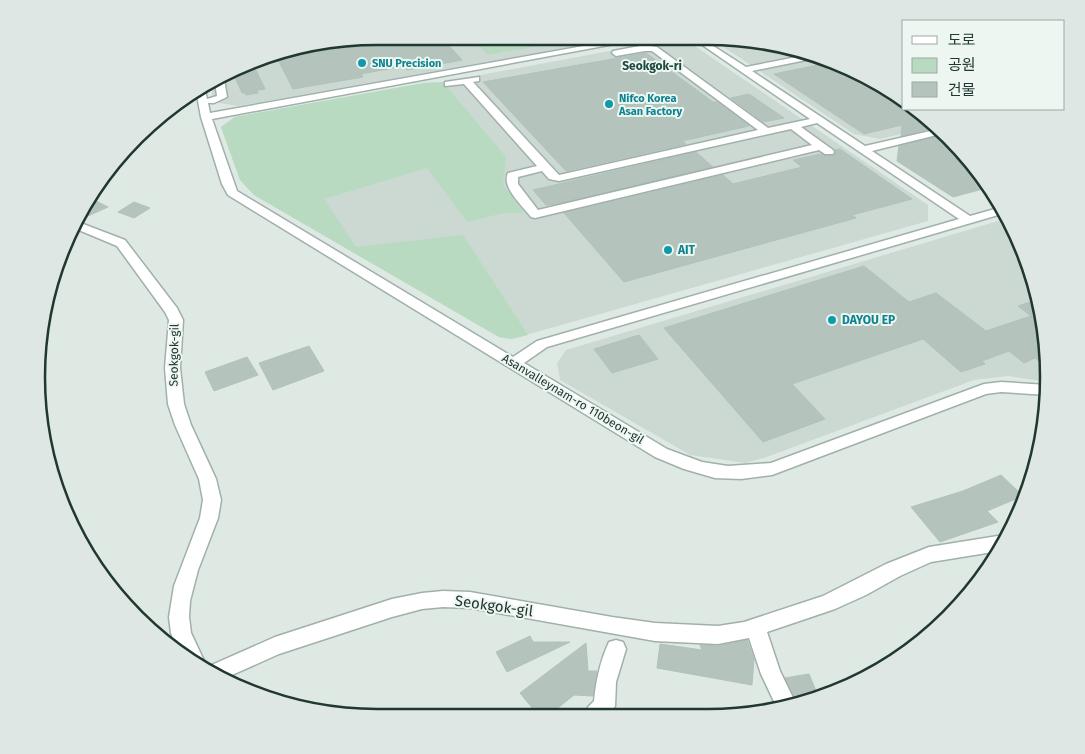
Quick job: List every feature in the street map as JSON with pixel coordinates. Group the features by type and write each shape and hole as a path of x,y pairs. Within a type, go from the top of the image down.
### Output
{"street":[{"path":"206,117 604,45"},
{"path":"707,45 968,220"},
{"path":"608,55 645,48 654,49 767,132"},
{"path":"745,70 803,59"},
{"path":"448,84 486,77"},
{"path":"468,81 553,177 563,178 819,120"},
{"path":"211,101 222,97 220,84"},
{"name":"Asanvalleynam-ro 110beon-gil","path":"202,95 206,117 228,184 237,196 661,453 686,464 711,472 746,474 772,469 984,389 1000,387 1039,389"},
{"path":"545,167 512,175 512,184 535,214 825,149 792,126"},
{"path":"864,150 933,133"},
{"path":"514,363 542,344 996,212"},
{"name":"Seokgok-gil","path":"81,227 121,243 132,254 172,311 176,320 174,392 179,415 210,484 212,500 211,513 183,586 178,617 181,637 188,650"},
{"name":"Seokgok-gil","path":"221,670 275,646 383,611 422,601 443,599 480,602 655,632 718,635 755,627 828,603 859,589 893,570 929,555 995,544"},
{"path":"755,627 771,674 784,700"},
{"path":"601,709 604,706 606,682 616,649"}],"shaded area":[{"path":"377,45 582,45 238,106 213,102 212,89 230,79 270,63 312,51"},
{"path":"642,45 693,45 928,205 928,221 512,339 499,337 254,195 240,180 221,127 235,117 424,83 443,82"},
{"path":"721,46 773,51 835,70 874,89 928,128 880,139 854,134"},
{"path":"1001,220 1015,250 1029,291 1037,334 1040,381 1008,376 974,380 764,458 745,463 690,455 560,380 557,363 566,350"}],"green space":[{"path":"478,45 545,45 488,55"},
{"path":"443,82 506,157 503,185 523,211 522,213 504,213 467,222 427,168 324,199 356,247 463,235 528,335 512,339 499,337 254,195 240,180 221,127 235,117 424,83"}],"building":[{"name":"SNU Precision","path":"377,45 448,45 462,60 407,70 404,66 361,74 363,77 293,89 278,60 312,51"},
{"name":"Nifco Korea Asan Factory","path":"646,53 749,126 682,141 686,144 566,171 483,82"},
{"path":"820,65 835,70 874,89 929,129 901,136 902,125 864,134 774,74"},
{"path":"255,68 265,89 257,90 258,93 246,95 242,93 235,77"},
{"path":"749,94 784,118 763,122 731,98"},
{"path":"937,136 958,158 981,189 953,197 897,161 899,146"},
{"name":"AIT","path":"840,149 912,199 852,215 856,218 624,282 564,213 723,175 733,184 802,167 793,160 821,154 833,156 835,150"},
{"path":"696,152 713,167 556,204 546,205 533,190"},
{"path":"96,201 108,207 86,217"},
{"path":"134,202 150,208 134,218 118,212"},
{"path":"864,266 909,302 936,293 986,331 1031,316 1018,306 1032,302 1039,361 1035,358 1024,363 1009,351 982,361 985,364 961,372 923,339 792,384 825,419 763,442 664,328"},
{"path":"639,335 658,359 612,373 594,349"},
{"path":"309,346 324,371 273,390 259,363"},
{"path":"247,357 258,375 214,391 205,372"},
{"path":"1001,475 1019,492 1017,499 987,511 998,522 940,542 911,507 963,491"},
{"path":"530,636 533,642 570,642 507,672 496,652"},
{"path":"747,640 754,659 752,685 657,668 660,644 702,650 700,645 718,646"},
{"path":"586,643 588,671 597,671 593,696 574,695 556,709 533,709 520,693"},
{"path":"809,674 816,691 795,698 785,678"}],"place":[{"name":"SNU Precision","path":"362,63"},
{"name":"Nifco Korea Asan Factory","path":"609,104"},
{"name":"AIT","path":"668,250"},
{"name":"DAYOU EP","path":"832,320"}],"district":[{"name":"Seokgok-ri","path":"652,66"}]}
